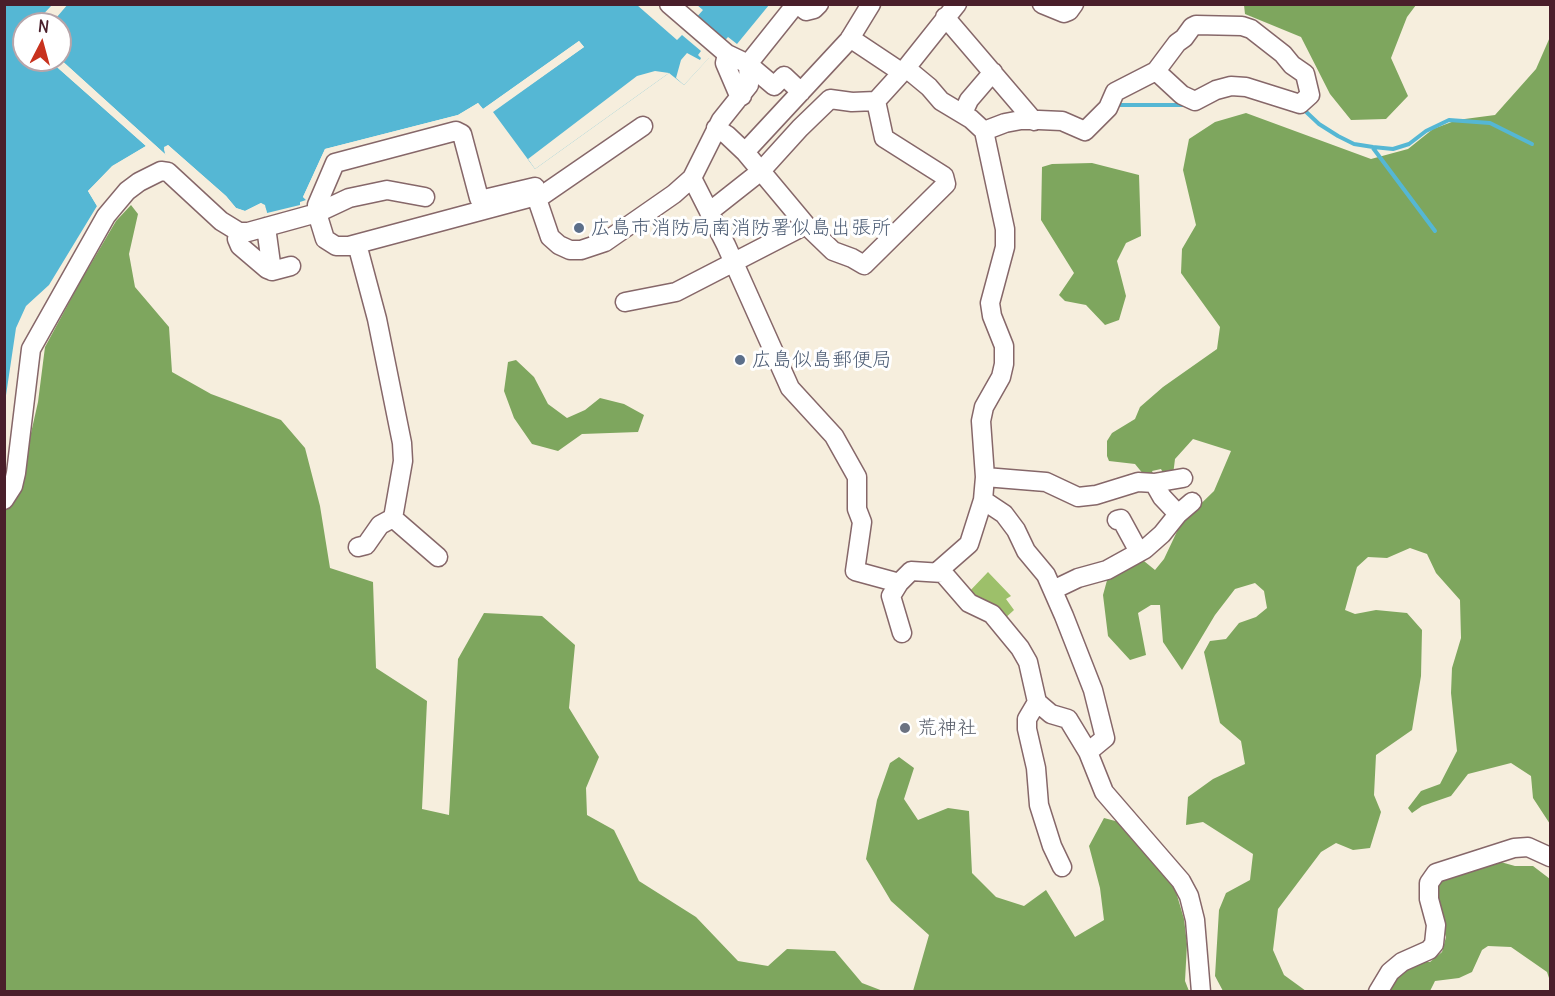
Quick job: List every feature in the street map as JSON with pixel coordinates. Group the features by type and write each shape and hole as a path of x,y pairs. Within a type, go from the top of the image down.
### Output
{"street":[{"path":"669,4 727,54 748,64 774,86 784,76 830,99 852,102 876,102 951,11 993,72 1035,121"},
{"path":"536,193 550,237 559,245 570,250 581,250 605,242 674,194 692,178 716,128 750,85 748,64 796,4 807,11 819,4"},
{"path":"745,152 850,38 871,4"},
{"path":"1042,4 1064,13 1069,11 1074,4"},
{"path":"984,131 1021,120 1062,122 1086,131 1108,108 1114,92 1156,71 1177,43 1184,38 1191,27 1196,25 1242,26 1251,29 1305,74 1310,95 1300,104 1246,87 1231,86 1216,90 1195,101 1182,95 1156,71"},
{"path":"850,38 929,87 941,101 963,113 984,131 1005,229 1005,247 990,303 992,316 1004,346 1004,364 1001,377 984,407 981,421 985,477 983,500 969,544 937,572"},
{"path":"727,54 725,63 737,92 742,96"},
{"path":"963,113 969,100 993,72"},
{"path":"710,212 761,171 830,99"},
{"path":"716,128 745,152 806,225 833,250 864,265 946,184 944,176 884,138 876,102"},
{"path":"536,193 479,198 462,134 456,131 335,163 317,205 317,213 326,239 336,246 357,244 536,196 536,193 643,126"},
{"path":"4,500 13,486 16,473 31,349 106,216 127,191 147,177 165,171 221,221 239,232 317,213 349,198 387,190 425,197"},
{"path":"692,178 733,261 790,388 834,436 857,477 856,509 862,522 855,571 899,583"},
{"path":"624,302 676,292 806,225"},
{"path":"266,227 272,271"},
{"path":"239,232 237,239 240,246 263,266 272,271 291,266"},
{"path":"357,244 377,319 402,443 403,461 393,518"},
{"path":"985,477 1047,482 1078,497 1096,495 1138,482 1154,483 1183,478"},
{"path":"1053,590 1087,568 1111,564 1139,552 1161,526 1185,508 1162,497 1154,483"},
{"path":"983,500 1004,514 1016,530 1026,551 1047,575 1093,690 1105,738 1089,752"},
{"path":"358,547 366,545 380,525 393,518"},
{"path":"393,518 438,557"},
{"path":"1126,522 1139,552"},
{"path":"902,633 891,596 899,583 911,571 943,573 969,603 992,614 1020,648 1028,662 1037,702 1051,714 1068,719 1089,752 1104,792 1181,881 1189,896 1195,920 1201,992"},
{"path":"1037,702 1027,719 1027,729 1036,768 1039,805 1052,846 1062,867"},
{"path":"1378,992 1390,972 1402,962 1429,950 1434,944 1436,925 1429,899 1429,883 1436,873 1514,848 1528,847 1551,857"}],"green space":[{"path":"1244,5 1416,5 1407,17 1391,58 1408,96 1386,119 1351,120 1330,94 1301,37 1245,14"},
{"path":"1550,37 1550,824 1533,798 1531,776 1511,763 1468,774 1451,796 1422,806 1412,813 1408,808 1421,791 1440,784 1457,751 1451,693 1452,668 1461,638 1460,600 1436,573 1427,554 1410,548 1387,558 1368,557 1357,567 1345,610 1355,614 1376,610 1407,613 1422,630 1421,676 1412,730 1376,755 1374,795 1381,812 1370,848 1353,850 1336,843 1321,852 1278,909 1273,950 1284,975 1306,991 1223,991 1215,976 1219,910 1226,893 1250,880 1253,854 1203,822 1186,825 1188,797 1213,779 1245,764 1241,741 1220,723 1204,652 1210,641 1226,639 1239,623 1256,617 1267,608 1264,591 1255,583 1235,589 1215,615 1182,670 1163,642 1160,605 1151,605 1138,613 1146,655 1130,660 1108,636 1103,595 1109,573 1139,557 1155,570 1164,559 1181,523 1214,491 1231,451 1193,439 1175,459 1173,475 1163,473 1161,469 1152,471 1154,476 1144,475 1135,464 1109,461 1107,456 1107,441 1112,433 1135,419 1140,407 1163,387 1217,349 1220,327 1181,273 1182,249 1196,225 1183,170 1189,139 1215,122 1246,113 1371,159 1408,149 1433,129 1457,120 1495,115 1536,69"},
{"path":"1092,163 1139,175 1141,236 1126,243 1117,261 1126,296 1119,320 1105,325 1086,305 1065,301 1059,295 1074,273 1041,220 1042,167 1052,164"},
{"path":"131,205 138,214 129,254 135,287 169,327 172,372 211,394 281,420 305,448 320,506 330,568 373,582 376,668 427,701 422,809 449,815 458,659 484,613 542,616 575,645 569,708 599,757 586,788 587,815 614,830 639,881 696,917 738,961 768,966 787,949 835,951 862,983 883,991 5,991 4,513 20,482 38,402 45,347 116,221"},
{"path":"516,360 534,377 548,404 567,418 585,410 600,398 624,404 644,415 638,432 582,434 558,451 532,444 514,418 504,391 508,362"},
{"path":"988,572 1011,596 1006,599 1014,610 1002,621 966,595"},
{"path":"899,757 914,768 904,799 918,820 948,808 969,811 972,873 996,897 1024,906 1046,890 1075,937 1104,920 1100,888 1089,846 1104,818 1119,822 1174,885 1184,919 1187,944 1185,981 1189,991 913,991 929,935 891,901 866,859 877,800 890,763"},
{"path":"1497,861 1515,866 1533,866 1550,879 1550,981 1547,972 1511,947 1488,946 1482,950 1472,972 1459,978 1435,981 1430,991 1384,992 1391,978 1415,962 1430,962 1442,952 1446,937 1434,900 1438,878"}],"water":[{"path":"68,4 769,5 737,44 728,37 684,85 669,73 535,169 493,112 584,47 579,41 483,109 478,103 458,115 325,149 303,197 306,200 300,202 300,205 267,213 261,203 245,211 236,208 226,196 168,145 164,149 166,155 72,70 72,12 61,12"},
{"path":"5,5 52,5 45,12 12,12 12,72 63,72 146,146 113,166 88,191 97,206 49,285 26,306 16,328 5,402"}],"pier":[{"path":"637,5 697,5 703,10 695,19 724,46 711,60 709,58 684,85 676,78 681,60 687,53 700,60 698,55 701,51 682,35 677,40"},
{"path":"579,41 584,47 490,113 491,109 580,47 579,45 484,111 478,107 459,118 327,151 306,197 308,201 303,197 325,149 458,115 478,103 483,109"},
{"path":"72,70 165,154 164,147 168,145 226,196 236,208 245,211 261,203 265,205 267,214 264,215 261,206 245,214 234,210 224,198 168,148 169,154 167,153 164,157 70,72"},
{"path":"655,71 669,73 535,169 528,159 637,76"},
{"path":"63,72 67,72 149,145 148,148 114,168 92,192 100,205 97,206 88,191 112,166 146,146"}],"waterway":[{"path":"1119,105 1187,105"},
{"path":"1302,108 1319,124 1338,136 1354,144 1373,147 1393,149 1409,144 1426,131 1449,120 1490,123 1532,144"},
{"path":"1373,148 1435,231"}],"place":[{"name":"広島市消防局南消防署似島出張所","path":"579,228"},
{"name":"広島似島郵便局","path":"740,360"},
{"name":"荒神社","path":"905,728"}]}
